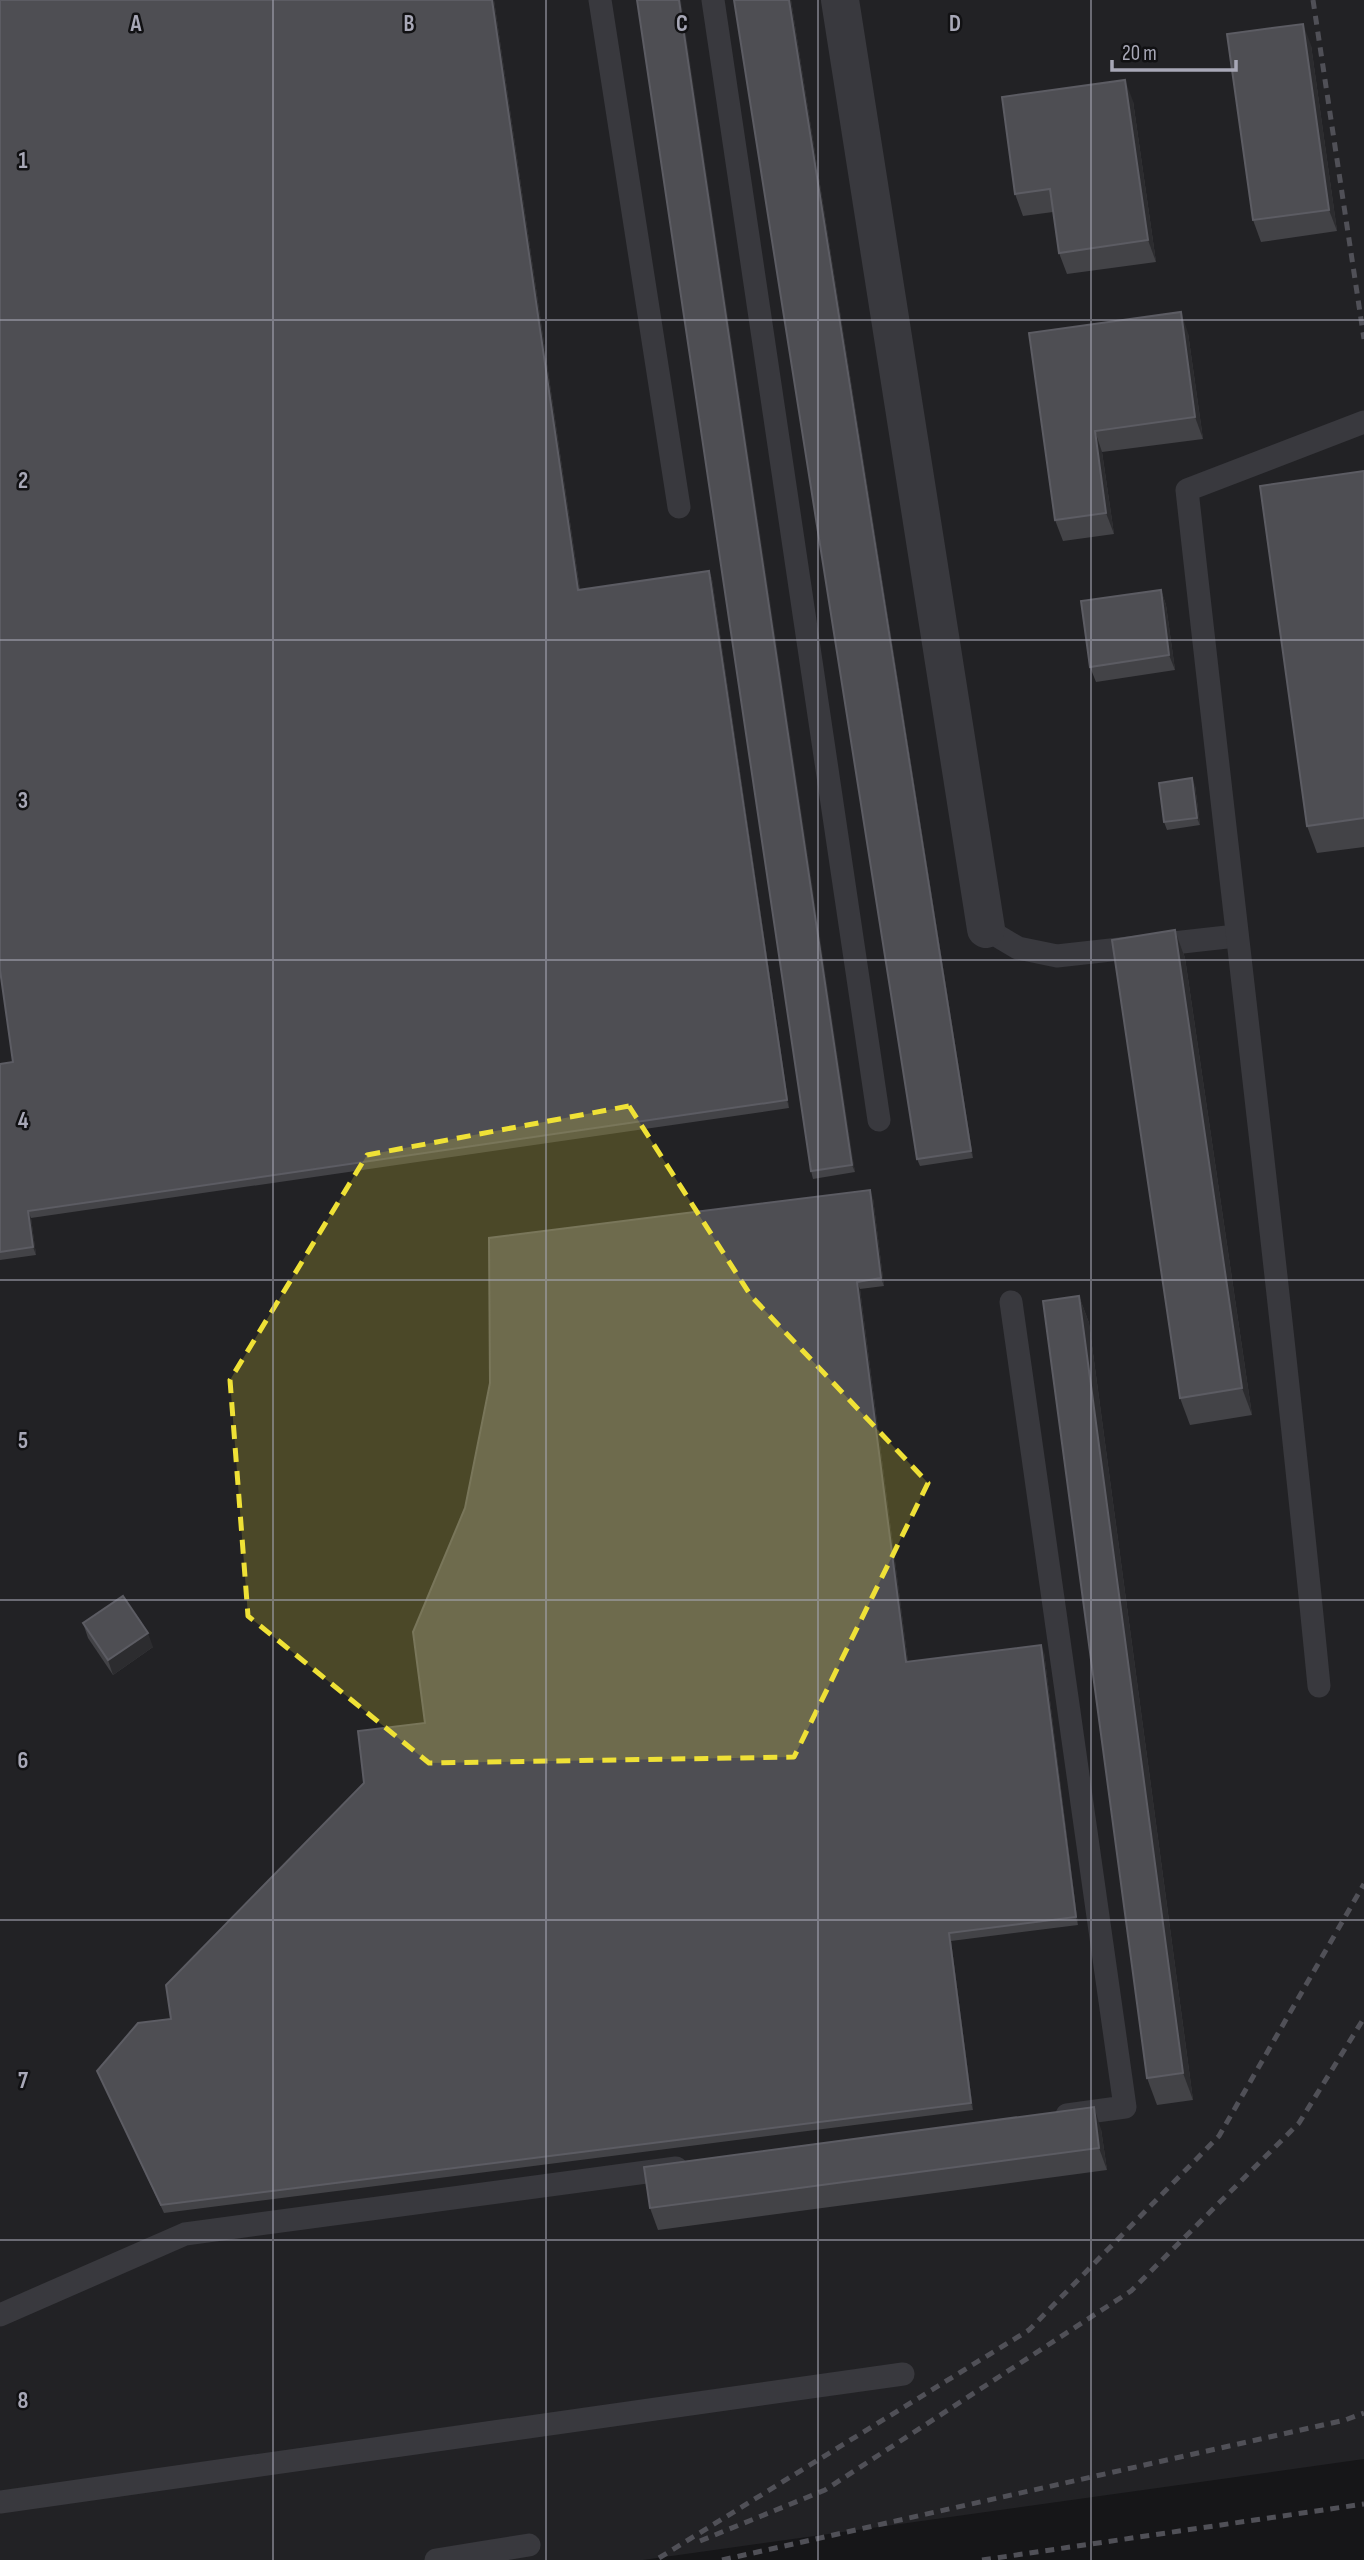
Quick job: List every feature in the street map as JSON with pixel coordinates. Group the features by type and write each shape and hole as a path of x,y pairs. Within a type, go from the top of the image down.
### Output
{"street":[{"path":"840,0 986,929"}],"lane":[{"path":"600,0 678,507"},
{"path":"713,0 880,1120"},
{"path":"1319,1686 1291,1398 1236,936 1188,490 1364,422"},
{"path":"986,929 1018,948 1057,956 1236,936"},
{"path":"1011,1301 1125,2107 1042,2119"},
{"path":"0,2315 185,2234 697,2165"},
{"path":"0,2502 903,2374"},
{"path":"436,2560 529,2545"}],"highlighted area":[{"path":"629,1106 751,1296 928,1483 794,1757 429,1763 248,1616 230,1380 367,1155"}],"shaded area":[{"path":"0,0 1364,0 1364,2459 643,2560 0,2560"}],"building":[{"path":"0,0 492,0 578,590 709,571 787,1100 28,1211 33,1247 0,1252 0,1064 13,1062 0,970"},
{"path":"637,0 679,0 852,1165 811,1171"},
{"path":"734,0 789,0 971,1151 917,1159"},
{"path":"1303,24 1329,210 1253,220 1227,34"},
{"path":"1125,80 1148,240 1059,253 1050,189 1015,194 1002,97"},
{"path":"1181,312 1195,417 1095,431 1106,513 1055,520 1029,333"},
{"path":"1364,471 1364,818 1307,826 1260,486"},
{"path":"1161,590 1169,655 1090,667 1081,601"},
{"path":"1192,778 1197,818 1164,822 1159,783"},
{"path":"1175,930 1242,1388 1180,1398 1112,940"},
{"path":"870,1190 881,1278 857,1282 906,1662 1041,1645 1076,1917 949,1933 971,2103 161,2205 97,2071 138,2023 171,2019 166,1985 364,1783 358,1731 425,1723 413,1632 465,1508 490,1383 489,1238"},
{"path":"1079,1296 1183,2073 1147,2078 1043,1301"},
{"path":"123,1596 148,1633 108,1660 83,1623"},
{"path":"1094,2107 1099,2148 650,2208 644,2167"}],"railway":[{"path":"1313,0 1364,339"},
{"path":"659,2558 1029,2330 1219,2136 1364,1884"},
{"path":"700,2541 825,2490 1131,2291 1299,2123 1364,2018"},
{"path":"722,2560 1345,2420 1364,2413"},
{"path":"982,2560 1364,2504"}]}
